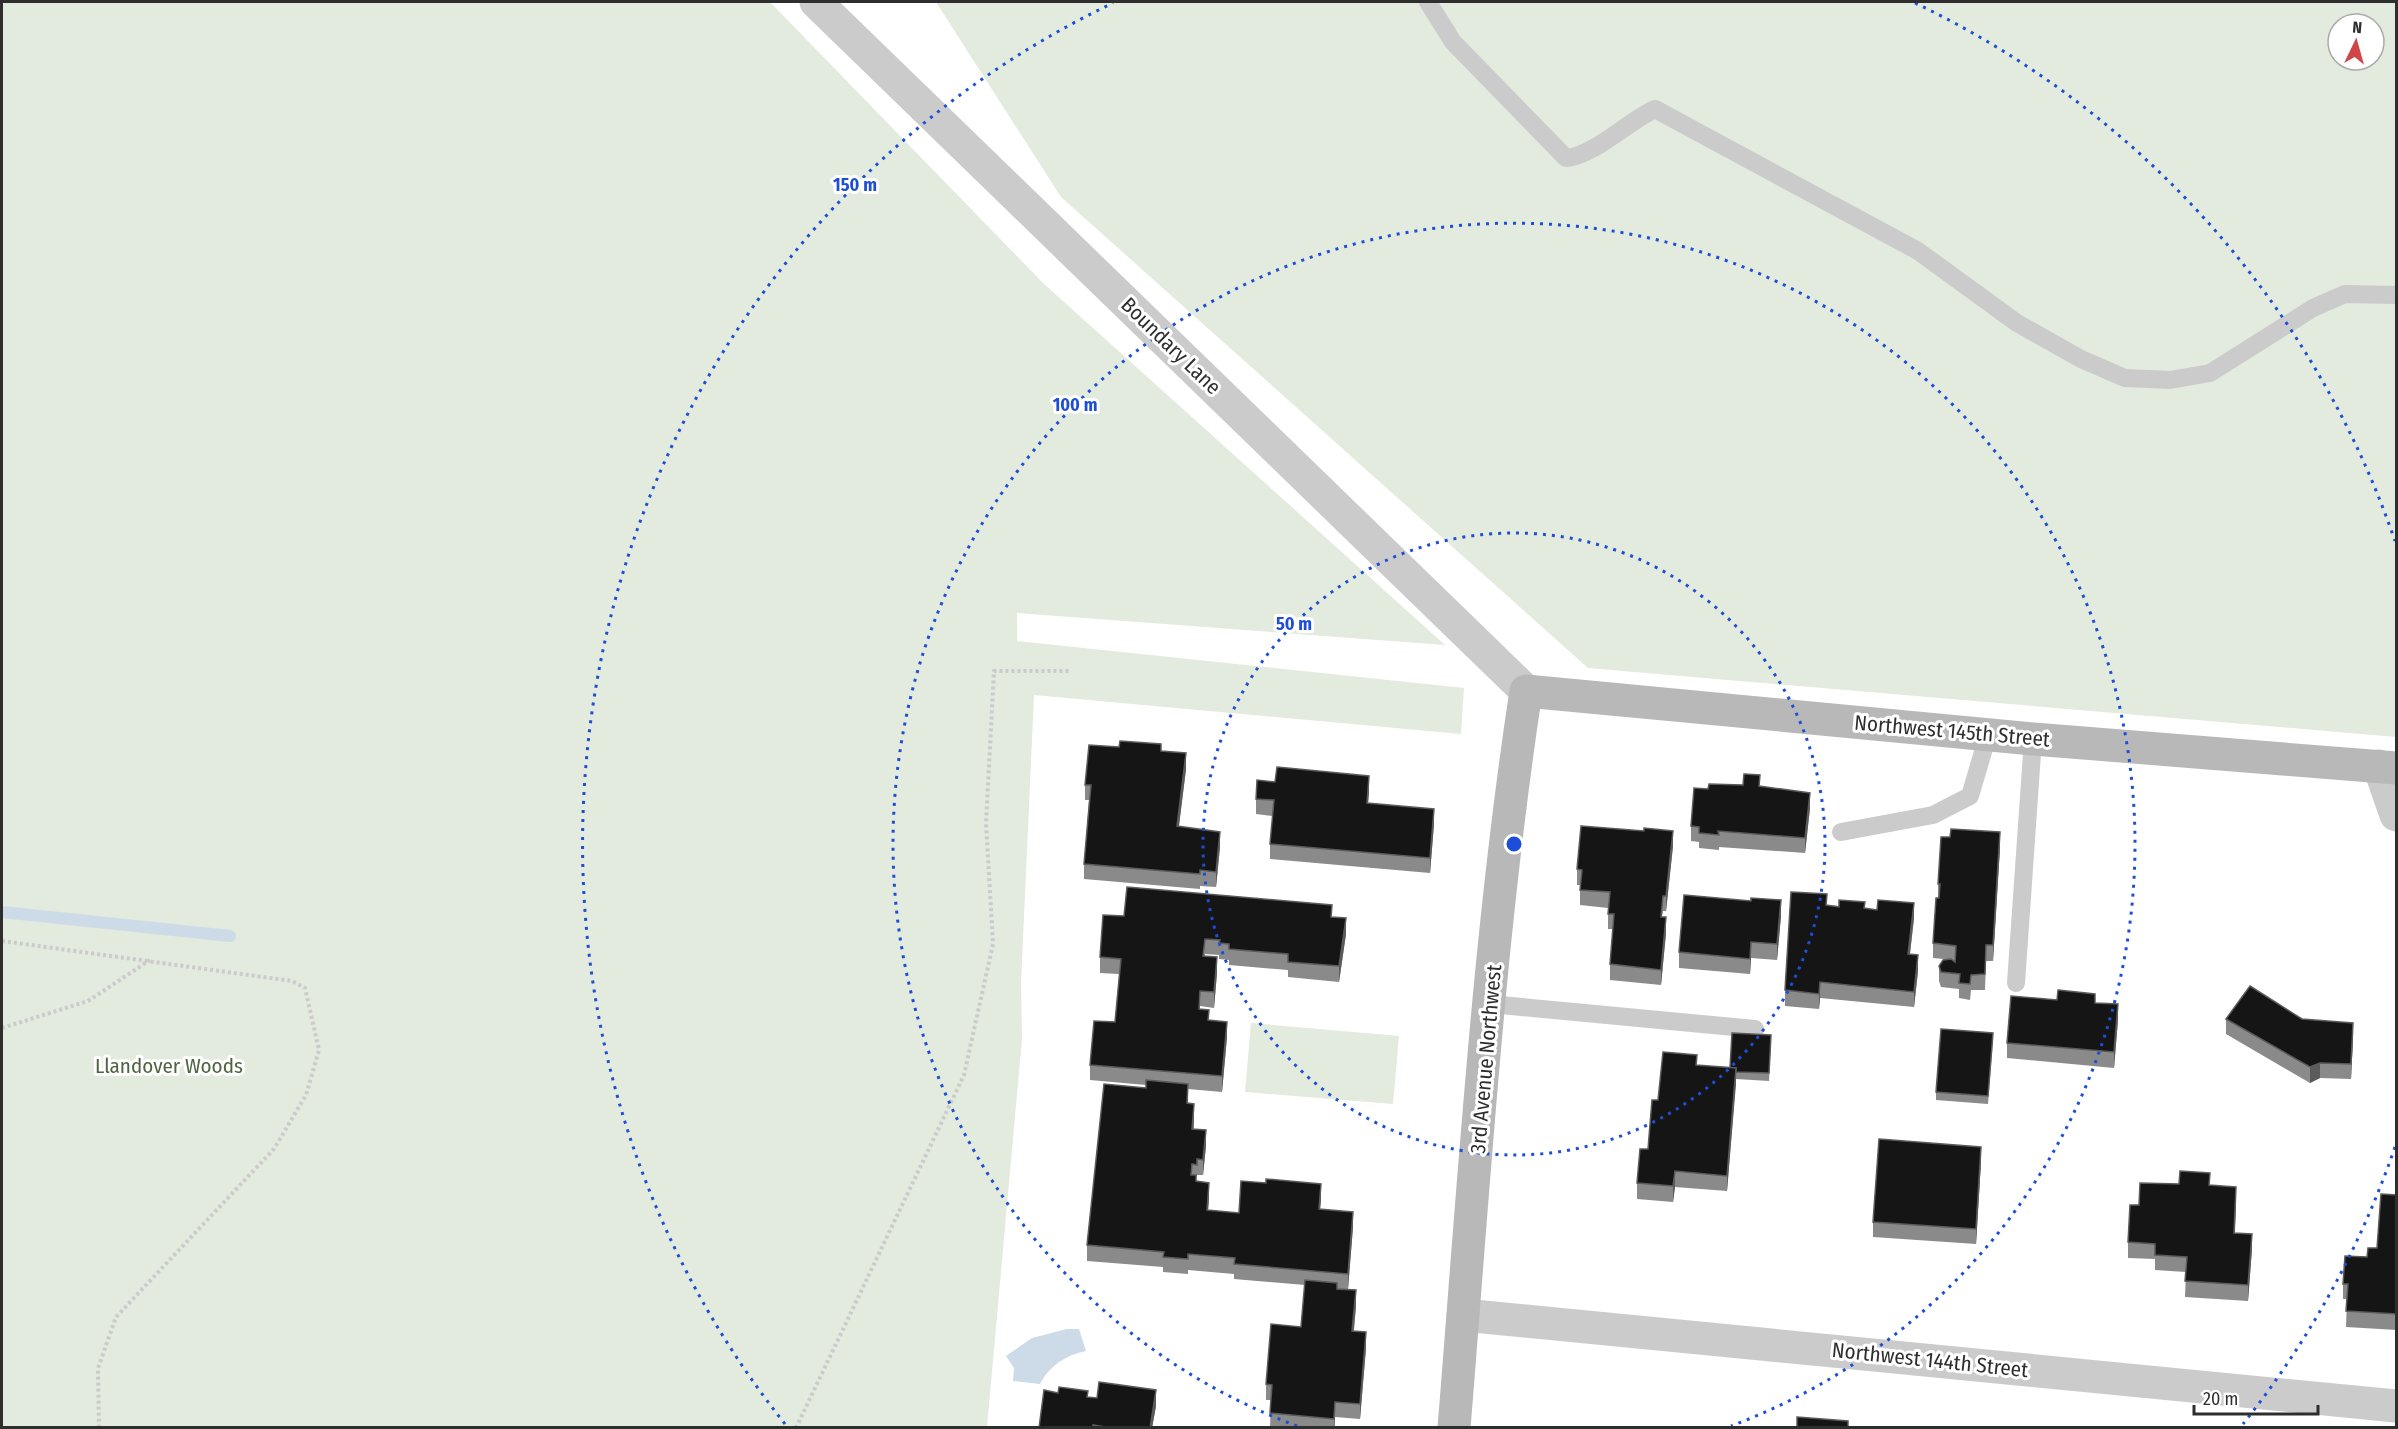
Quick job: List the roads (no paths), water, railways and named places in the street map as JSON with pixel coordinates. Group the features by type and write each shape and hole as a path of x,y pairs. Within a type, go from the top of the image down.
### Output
{"street":[{"name":"Boundary Lane","path":"816,2 1526,691"},
{"name":"Northwest 145th Street","path":"1526,691 2033,740 2388,767"},
{"name":"3rd Avenue Northwest","path":"1454,1428 1490,1004 1512,783 1526,691"},
{"path":"2388,767 2397,815"},
{"name":"Northwest 144th Street","path":"1463,1315 2397,1406"}],"lane":[{"path":"1428,2 1453,42 1566,158 1580,157 1634,119 1655,109 1918,252 2017,323 2081,359 2125,378 2170,380 2210,373 2313,308 2345,294 2397,295"},
{"path":"1841,832 1933,815 1970,796 1988,735"},
{"path":"2016,983 2033,740"},
{"path":"1490,1004 1755,1029"}],"water":[{"path":"1067,1329 1079,1329 1086,1351 1059,1362 1040,1384 1013,1381 1014,1368 1006,1356 1032,1338"}],"waterway":[{"path":"2,912 230,936"}],"park label":[{"name":"Llandover Woods","path":"169,1066"}]}
